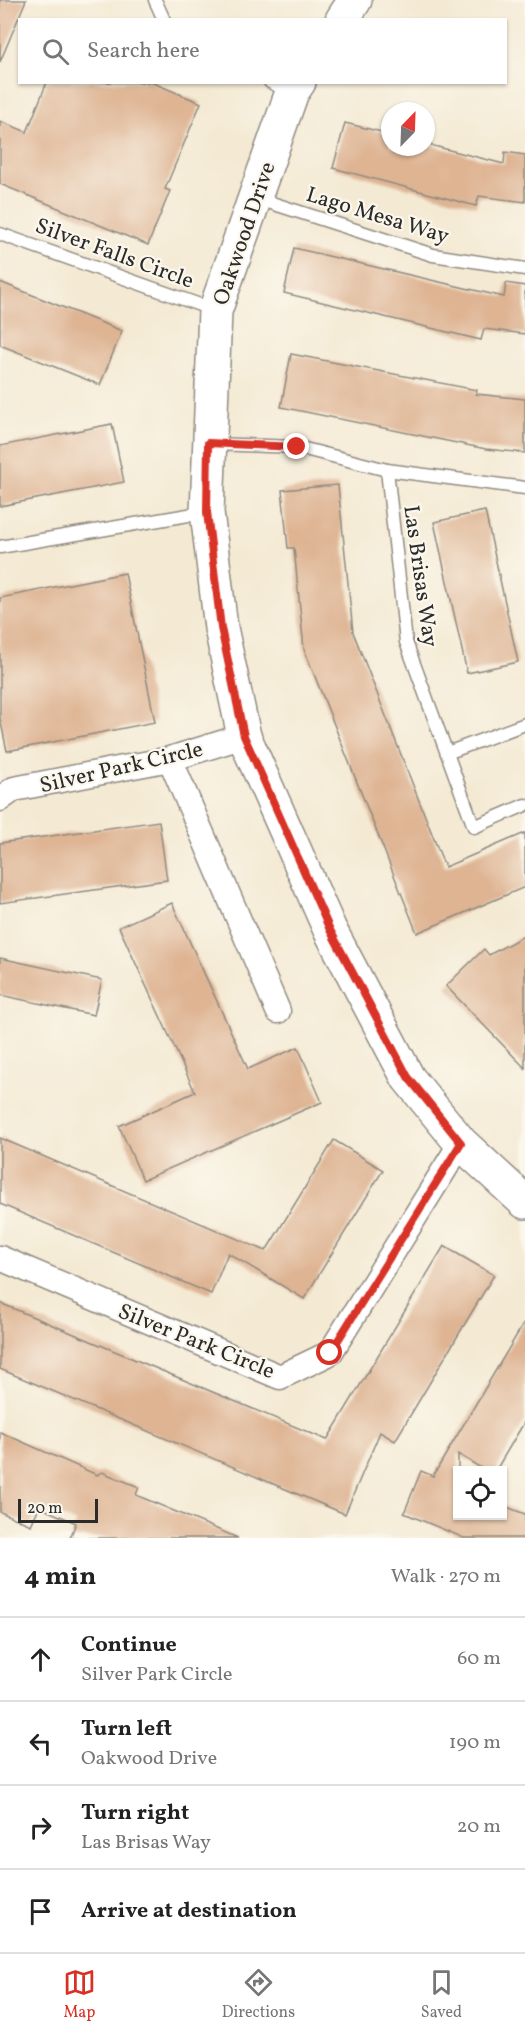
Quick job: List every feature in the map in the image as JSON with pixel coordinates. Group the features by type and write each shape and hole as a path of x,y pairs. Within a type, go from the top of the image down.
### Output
{"street":[{"path":"343,18 355,0"},
{"name":"Oakwood Drive","path":"287,86 255,198 215,311 207,512 221,628 244,736 330,930 408,1077 461,1143 525,1202"},
{"name":"Silver Park Circle","path":"0,799 14,789 170,759 244,736"},
{"path":"170,759 278,1011"},
{"name":"Silver Park Circle","path":"0,1258 280,1377 330,1353 461,1143"}],"lane":[{"path":"155,0 163,18"},
{"name":"Lago Mesa Way","path":"255,198 433,255 525,269"},
{"name":"Silver Falls Circle","path":"0,234 215,311"},
{"name":"Las Brisas Way","path":"208,443 297,447 387,470 525,488"},
{"name":"Las Brisas Way","path":"387,470 406,642 474,827 525,805"},
{"path":"0,547 207,512"},
{"path":"447,753 525,724"}],"building":[{"path":"0,0 26,0 18,18 0,62"},
{"path":"46,84 156,84 201,103 165,189 170,191 148,245 0,184 0,121 27,132"},
{"path":"345,123 381,132 381,156 435,156 435,146 504,164 505,152 525,155 525,202 479,196 476,206 333,168"},
{"path":"294,248 504,297 506,283 525,286 525,334 484,329 481,340 284,293"},
{"path":"0,282 122,331 100,385 0,345"},
{"path":"291,354 477,390 476,394 525,399 525,453 486,449 281,407"},
{"path":"112,424 124,482 0,506 0,446"},
{"path":"338,485 353,632 445,867 525,833 525,887 417,933 304,649 294,548 288,548 282,490"},
{"path":"485,511 518,662 467,673 434,522"},
{"path":"125,573 155,722 7,751 0,718 0,598"},
{"path":"159,821 167,880 0,903 0,843"},
{"path":"172,903 248,1069 298,1047 322,1102 143,1180 119,1126 195,1092 119,927"},
{"path":"525,935 525,1068 446,986 484,949 489,955"},
{"path":"0,958 102,980 94,1015 0,995"},
{"path":"0,1138 266,1251 334,1140 383,1170 304,1299 228,1253 211,1294 0,1204"},
{"path":"444,1246 494,1275 395,1441 380,1432 345,1514 0,1369 0,1303 327,1440"},
{"path":"525,1321 525,1421 498,1466 478,1466 458,1454 458,1466 453,1466 453,1520 507,1520 507,1507 525,1514 525,1538 464,1538 404,1513 421,1471 433,1476"},
{"path":"0,1432 97,1475 102,1472 139,1487 136,1495 238,1538 70,1538 76,1523 39,1507 31,1525 0,1512"}],"route":[{"path":"297,447 208,443 207,512 221,628 244,736 330,930 408,1077 461,1143 330,1353"}]}
